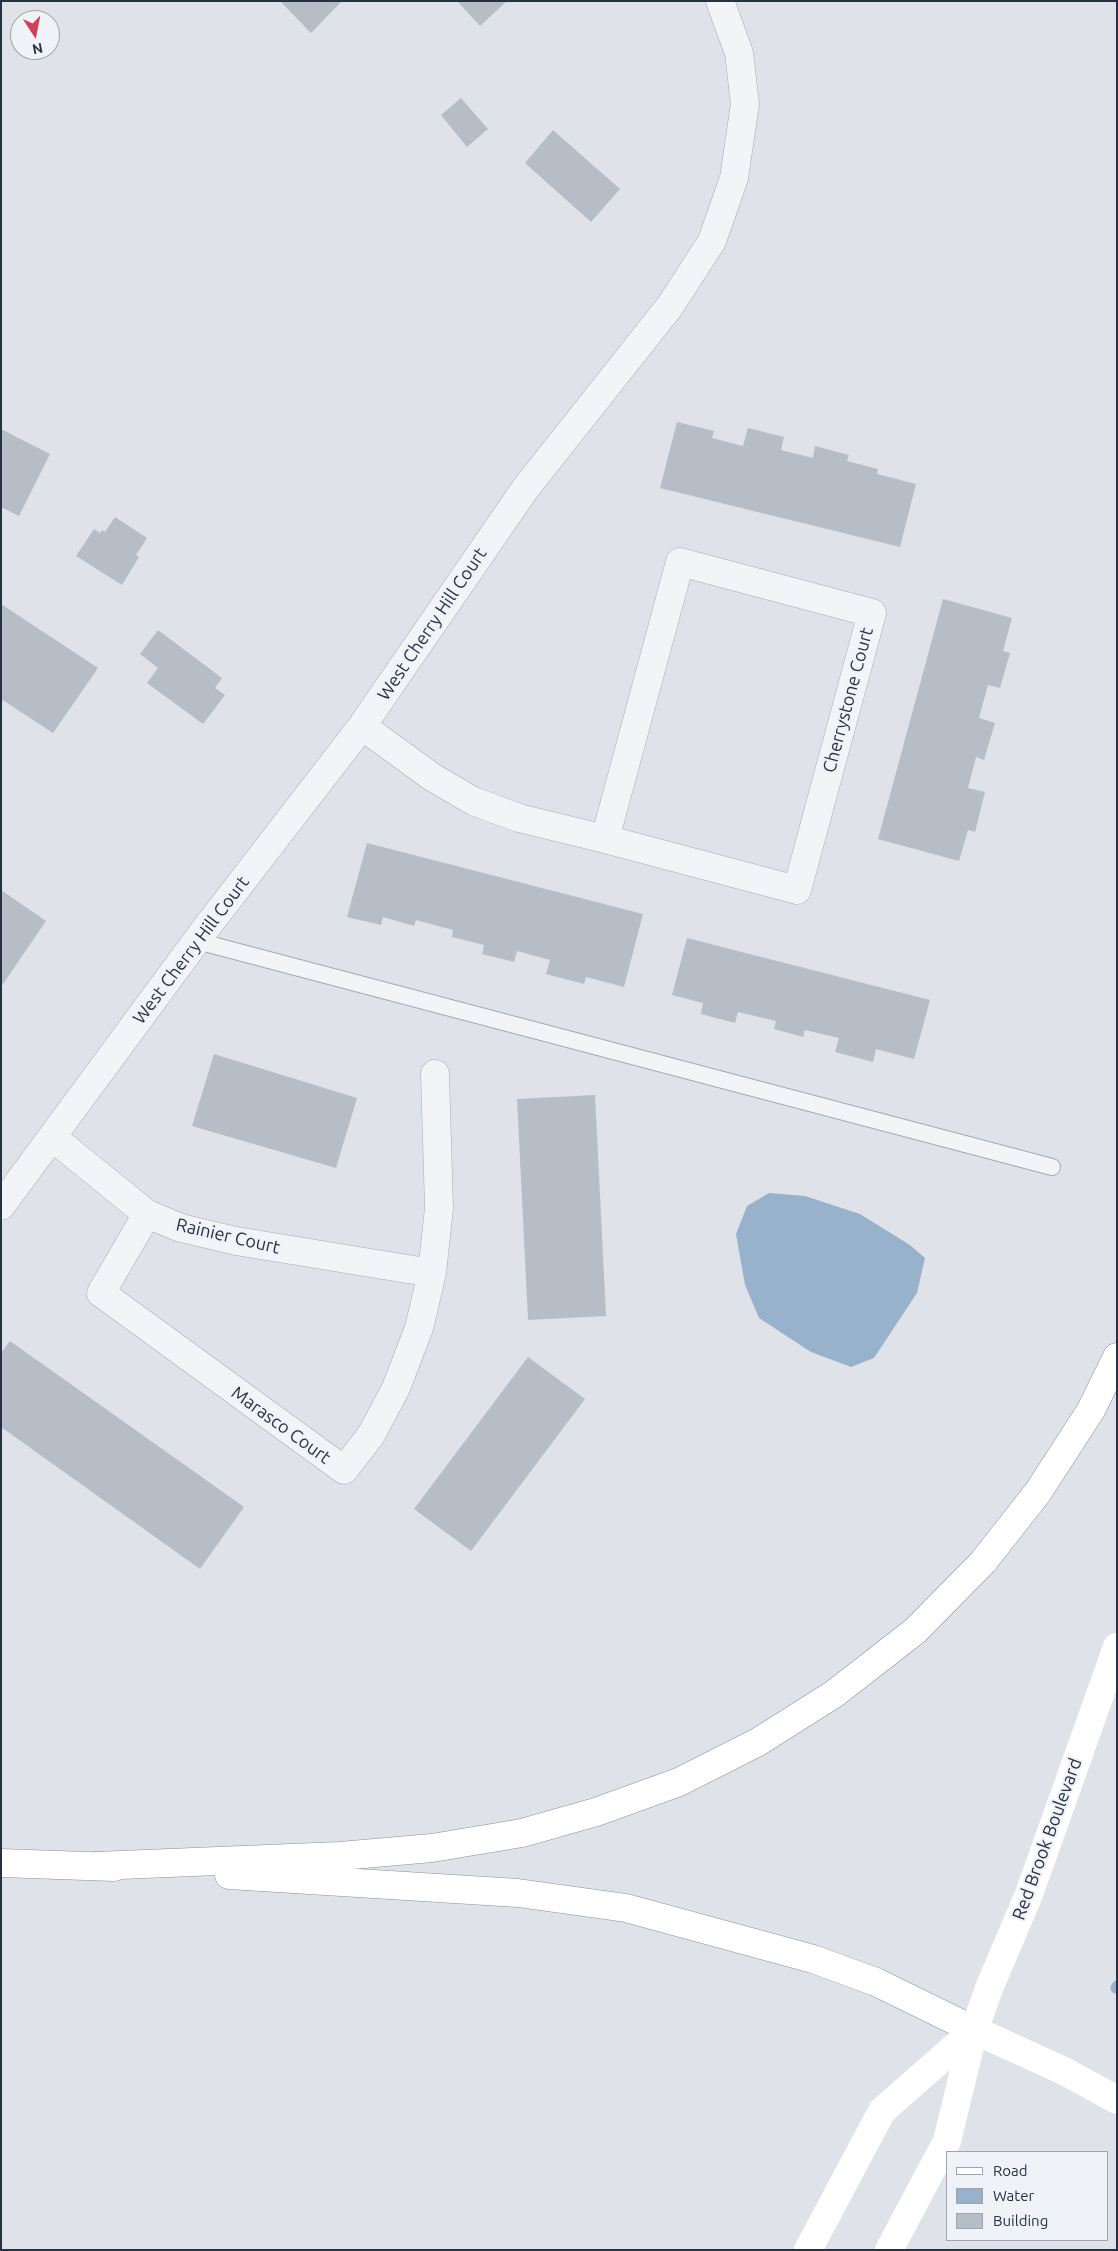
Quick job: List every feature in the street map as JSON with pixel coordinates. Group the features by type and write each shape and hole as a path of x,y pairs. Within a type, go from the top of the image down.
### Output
{"main road":[{"path":"96,1866 340,1856 432,1848 522,1833 596,1812 679,1782 758,1742 834,1694 915,1631 983,1562 1038,1492 1091,1410 1117,1357"},
{"name":"Red Brook Boulevard","path":"889,2250 947,2142 974,2030 990,1986 1029,1894 1075,1760 1117,1647"},
{"path":"1,1863 96,1866 335,1883 518,1893 626,1908 746,1939 813,1959 876,1982 1064,2071 1117,2100"},
{"path":"808,2250 882,2110 974,2030"}],"street":[{"name":"West Cherry Hill Court","path":"1,1206 197,941 362,726 525,489 670,306 712,241 734,178 745,104 739,53 720,1"},
{"name":"Cherrystone Court","path":"362,726 432,777 473,800 519,818 797,890 872,613 680,562 604,839"},
{"name":"Marasco Court","path":"147,1214 101,1293 344,1470 371,1435 396,1388 419,1328 432,1273 439,1208 435,1074"},
{"name":"Rainier Court","path":"52,1137 147,1214 181,1228 236,1241 432,1273"}],"lane":[{"path":"197,941 1052,1167"}],"water":[{"path":"769,1193 805,1196 860,1214 910,1245 925,1258 917,1293 874,1358 851,1367 811,1352 759,1318 745,1285 736,1234 747,1206"}],"building":[{"path":"280,1 342,1 311,33"},
{"path":"457,1 507,1 480,26"},
{"path":"461,98 488,129 467,147 441,115"},
{"path":"553,130 620,189 591,222 525,163"},
{"path":"677,422 714,431 712,438 743,446 748,428 784,437 781,450 813,458 815,446 849,455 847,461 878,469 877,474 916,484 900,547 660,488"},
{"path":"1,429 50,454 19,516 1,507"},
{"path":"115,517 147,538 136,555 139,557 122,585 76,556 94,529 100,533 102,530 105,532"},
{"path":"943,599 1012,618 1003,651 1010,653 1000,688 988,685 979,718 995,723 984,760 976,757 968,788 985,792 975,832 968,830 959,861 878,839"},
{"path":"1,604 98,668 53,733 1,699"},
{"path":"158,630 222,678 215,688 225,695 203,724 147,683 158,668 140,654"},
{"path":"367,843 643,914 624,987 586,977 584,984 546,974 550,960 517,951 514,962 482,954 484,945 452,937 453,930 416,920 414,926 383,917 381,925 347,917"},
{"path":"1,890 46,921 1,987"},
{"path":"687,938 930,1000 914,1059 876,1049 873,1062 835,1052 839,1038 805,1030 803,1037 774,1029 776,1021 738,1012 735,1023 701,1014 703,1003 672,995"},
{"path":"214,1054 357,1098 336,1168 192,1126"},
{"path":"595,1095 606,1316 528,1320 517,1099"},
{"path":"10,1341 244,1507 200,1569 1,1427 1,1353"},
{"path":"528,1357 585,1399 471,1551 414,1509"}]}
